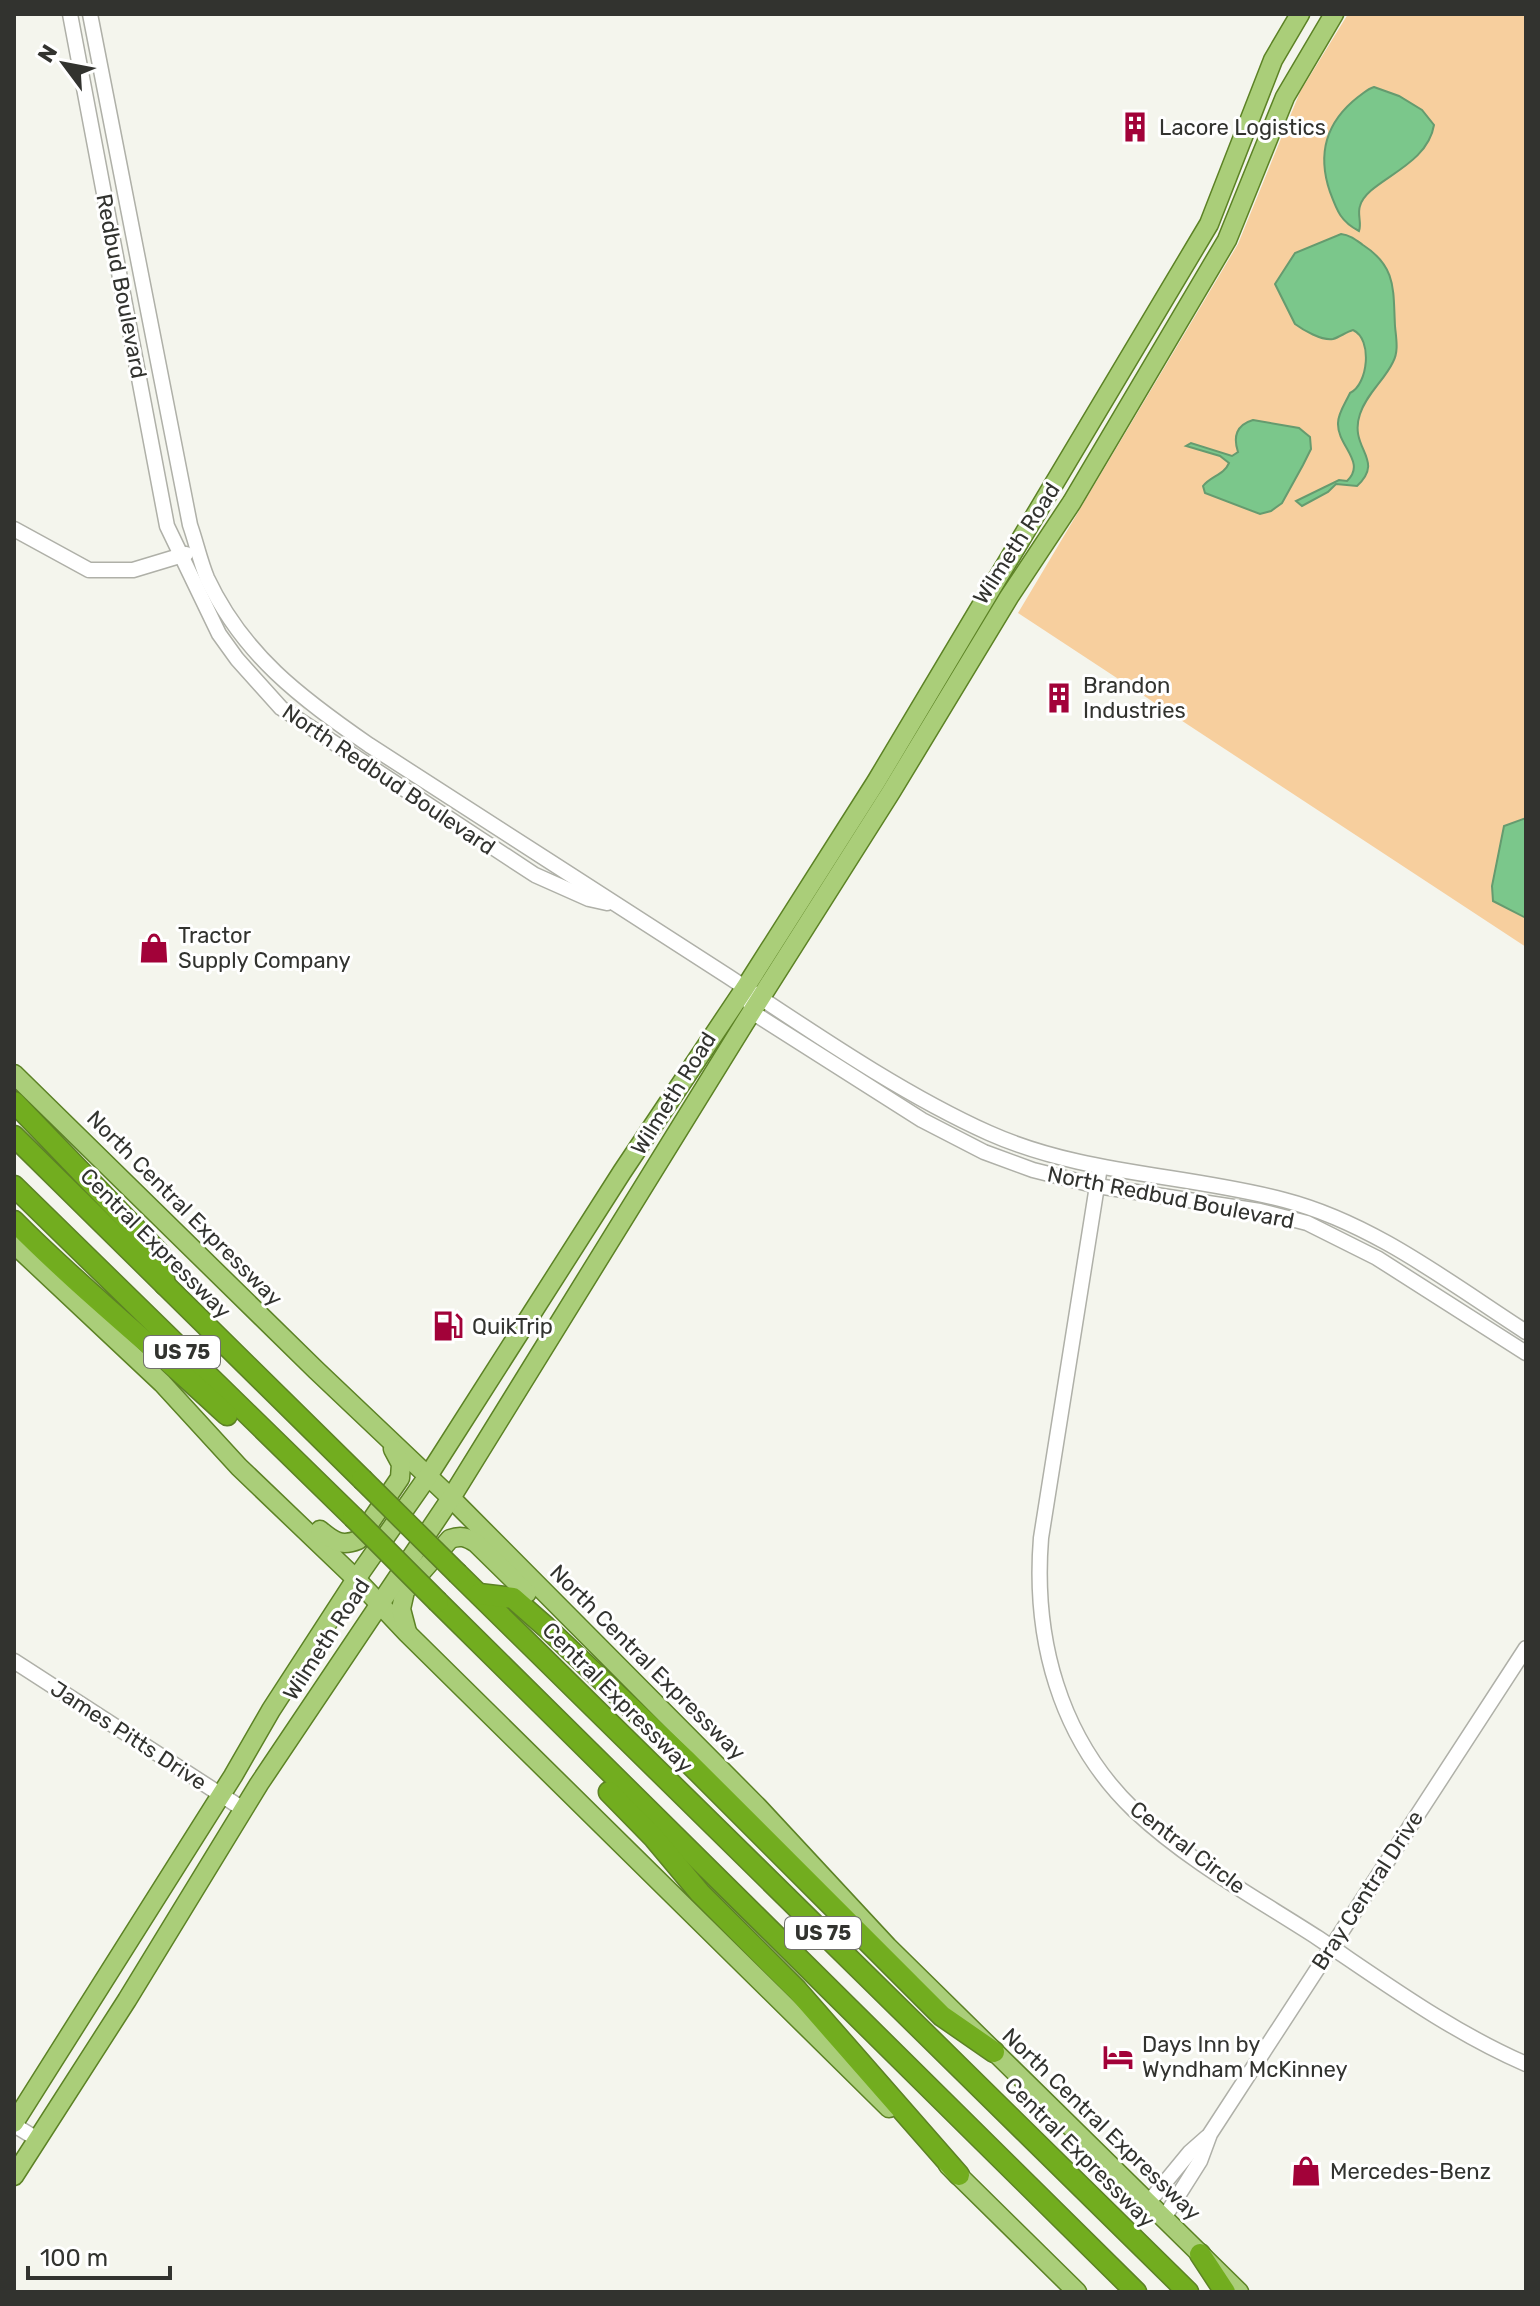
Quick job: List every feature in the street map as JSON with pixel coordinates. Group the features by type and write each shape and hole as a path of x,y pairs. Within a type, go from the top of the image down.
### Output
{"highway":[{"path":"14,1102 160,1254 165,1285"},
{"name":"Central Expressway","path":"14,1136 1188,2292"},
{"name":"US 75","path":"14,1186 1136,2292"},
{"path":"14,1221 59,1267 166,1358 295,1480 353,1517"},
{"path":"479,1594 513,1598 546,1627 687,1761 942,2016 994,2052"},
{"path":"511,1676 555,1738 654,1838 700,1893 797,1990 959,2175"},
{"path":"1200,2254 1225,2292"}],"main road":[{"name":"Wilmeth Road","path":"978,630 1216,210 1273,60 1300,14"},
{"name":"Wilmeth Road","path":"14,2176 127,2000 243,1809 451,1498 643,1187 876,782 978,630 1072,502 1227,240 1285,97 1334,14"},
{"name":"Wilmeth Road","path":"14,2124 265,1720 356,1579 428,1476 622,1172 753,999"},
{"name":"North Central Expressway","path":"14,1074 451,1498 758,1807 858,1917 1239,2292"},
{"path":"622,1172 643,1187"},
{"path":"14,1244 162,1383 239,1467 1077,2292"},
{"path":"487,1439 499,1407 539,1340 535,1327 527,1321"},
{"path":"239,1467 283,1497 335,1543 349,1544 358,1540 400,1478 401,1464 390,1442"},
{"path":"407,1633 401,1609 405,1591 450,1539 459,1536 476,1543 527,1593 584,1634"}],"street":[{"name":"Redbud Boulevard","path":"70,14 161,498 167,526 180,556"},
{"name":"Redbud Boulevard","path":"90,14 183,498 198,550"},
{"path":"86,98 106,94"},
{"path":"14,529 89,570 133,570 198,550"},
{"name":"North Redbud Boulevard","path":"198,550 206,575 230,619 252,648 296,693 369,745 619,906 940,1130 998,1158 1097,1186 1260,1211 1318,1228 1377,1258 1526,1353"},
{"name":"North Redbud Boulevard","path":"180,556 219,634 281,708 535,875 589,899 619,906"},
{"name":"North Redbud Boulevard","path":"753,999 965,1122 1024,1147 1100,1167 1273,1197 1324,1213 1382,1241 1526,1332"},
{"name":"Central Circle","path":"1100,1167 1041,1538 1039,1569 1042,1626 1059,1692 1088,1754 1133,1809 1169,1839 1469,2036 1526,2064"},
{"path":"1318,1228 1324,1213"},
{"path":"1502,1338 1512,1323"},
{"name":"Bray Central Drive","path":"1164,2218 1200,2161 1210,2134 1526,1648"},
{"name":"James Pitts Drive","path":"14,1661 243,1809"},
{"path":"14,2124 37,2139"},
{"name":"Bray Central Drive","path":"1148,2203 1190,2152 1210,2134"}],"shaded area":[{"path":"1348,14 1526,14 1526,947 1018,613 1238,244 1300,92"},
{"path":"1374,87 1399,96 1422,110 1434,125 1429,140 1420,152 1365,197 1359,209 1359,231 1344,220 1335,205 1326,178 1325,152 1338,117 1358,97"},
{"path":"1341,234 1353,238 1374,253 1388,271 1393,290 1396,353 1360,414 1359,436 1368,461 1365,477 1357,486 1336,484 1302,506 1296,501 1339,480 1347,481 1352,474 1353,460 1339,431 1338,419 1350,393 1361,381 1366,352 1364,343 1353,330 1329,339 1295,324 1275,284 1295,253"},
{"path":"1253,420 1299,428 1310,437 1311,449 1282,503 1260,514 1205,493 1203,486 1229,463 1220,456 1186,446 1191,443 1232,456 1238,452 1236,437 1239,428"},
{"path":"1526,818 1526,918 1493,901 1492,886 1504,826"}],"place":[{"name":"Lacore Logistics","path":"1135,127"},
{"name":"Brandon Industries","path":"1059,698"},
{"name":"Tractor Supply Company","path":"154,948"},
{"name":"QuikTrip","path":"448,1326"},
{"name":"Days Inn by Wyndham McKinney","path":"1118,2057"},
{"name":"Mercedes-Benz","path":"1306,2171"}]}
